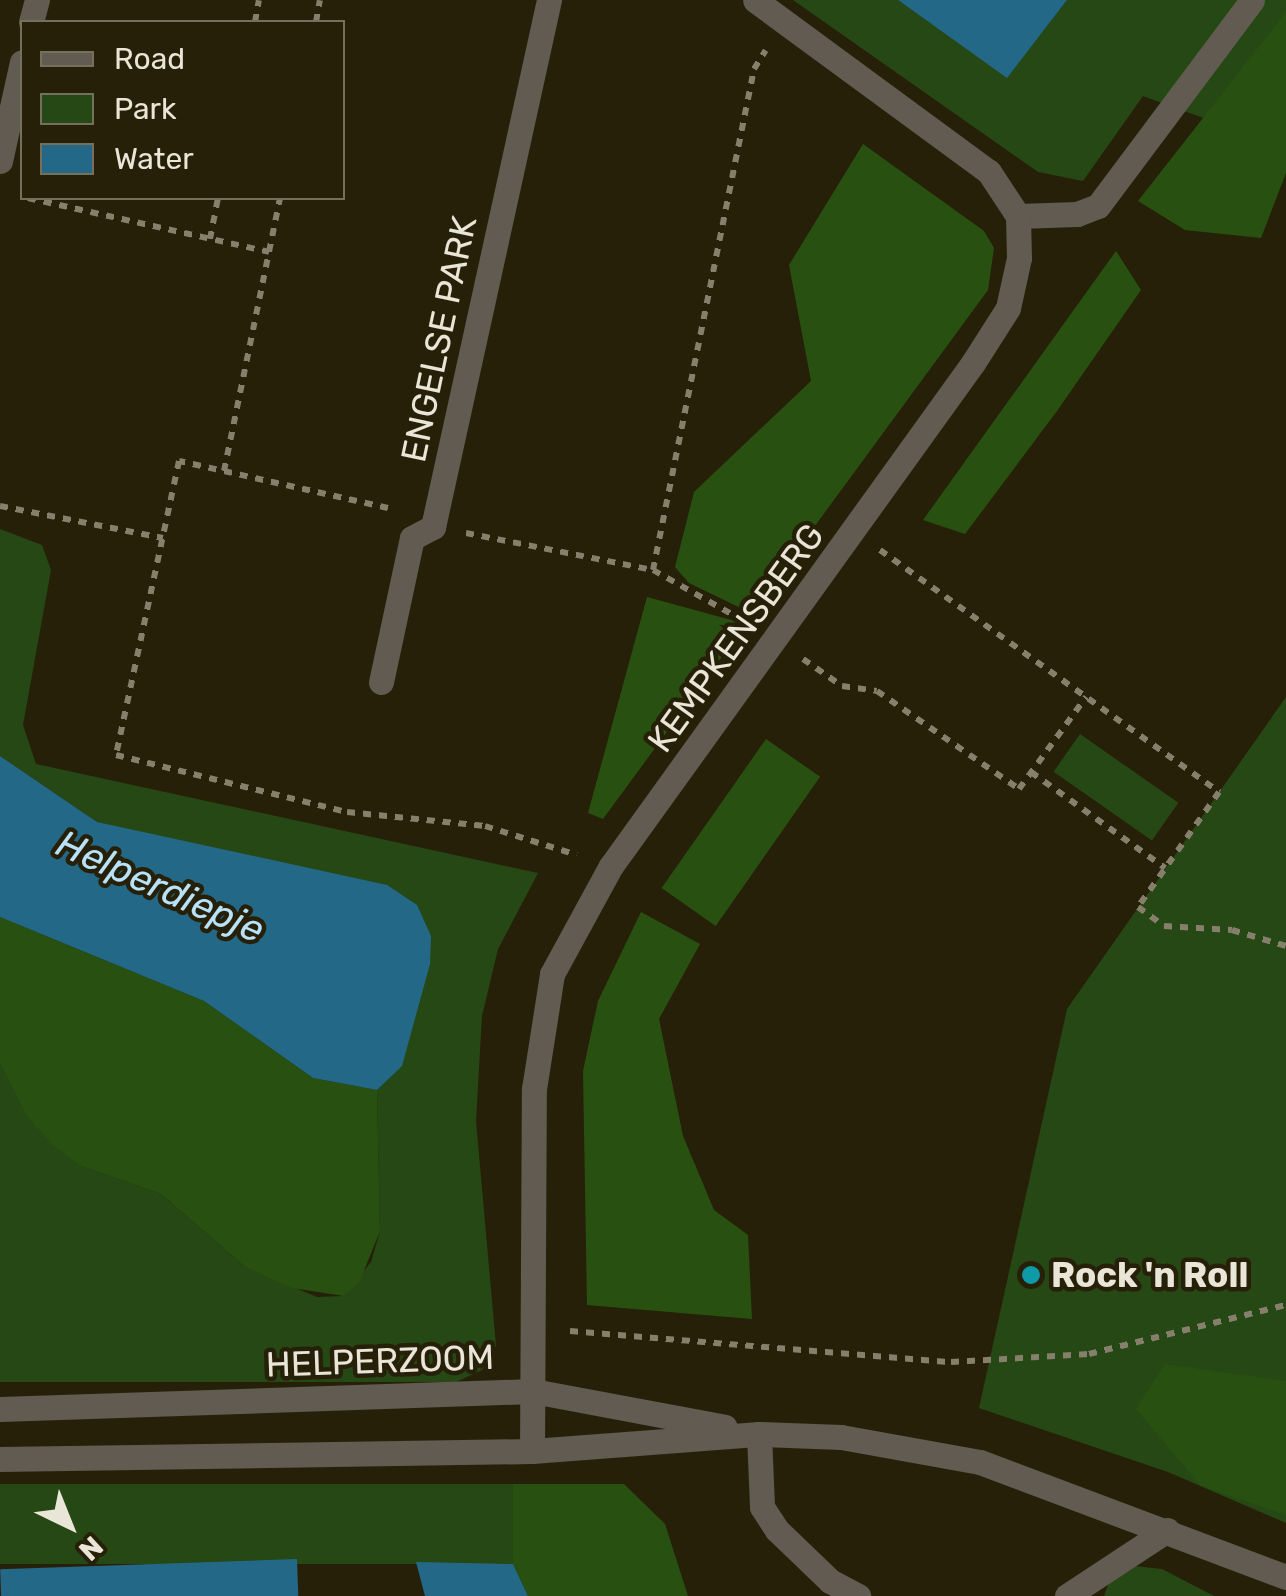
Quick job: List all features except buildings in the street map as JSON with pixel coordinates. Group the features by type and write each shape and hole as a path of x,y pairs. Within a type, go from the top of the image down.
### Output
{"street":[{"name":"ENGELSE PARK","path":"381,682 412,538 434,526 549,0"},
{"path":"755,0 970,153 1018,216 1078,214 1098,206 1252,0"},
{"path":"0,161 20,71"},
{"name":"KEMPKENSBERG","path":"532,1452 534,1089 552,974 611,866 856,533 1008,308 1019,258 1018,216"},
{"name":"HELPERZOOM","path":"0,1408 533,1390 759,1434"},
{"path":"759,1434 762,1507 830,1581 858,1596"},
{"name":"HELPERZOOM","path":"0,1459 532,1452 759,1434 842,1436 980,1462 1286,1576"},
{"path":"1067,1596 1167,1530"}],"path":[{"path":"653,570 754,69 783,19"},
{"path":"37,200 269,252"},
{"path":"210,239 218,200"},
{"path":"224,471 280,200"},
{"path":"0,506 162,538"},
{"path":"856,533 1219,792 1138,907 1164,926 1232,930 1286,946"},
{"path":"926,724 1019,789 1086,697"},
{"path":"1031,772 1165,868"},
{"path":"534,1328 951,1362 1089,1354 1286,1305"}],"green space":[{"path":"793,0 898,0 1007,77 1067,0 1286,0 1286,148 1143,96 1083,181 1038,172"},
{"path":"1286,12 1286,173 1261,238 1185,230 1138,201"},
{"path":"863,144 984,231 994,248 988,290 751,613 689,583 675,567 694,492 811,381 789,265"},
{"path":"1116,251 1141,290 1057,411 965,534 923,520"},
{"path":"0,529 42,545 51,570 23,725 36,764 538,873 498,949 482,1016 476,1121 496,1346 482,1370 456,1382 0,1382 0,1063 81,1166 161,1194 245,1267 317,1297 344,1296 371,1262 380,1231 377,1090 402,1065 223,852 97,822 0,756"},
{"path":"647,597 746,624 603,819 588,813"},
{"path":"1286,697 1286,1523 1168,1472 979,1408 1067,1009"},
{"path":"1080,734 1178,803 1152,841 1054,772"},
{"path":"766,739 820,777 716,926 662,888"},
{"path":"641,912 700,944 659,1019 683,1136 714,1210 748,1235 752,1319 587,1305 583,1071 598,1001"},
{"path":"0,917 204,1001 313,1078 377,1090 380,1231 359,1283 344,1296 292,1288 245,1267 161,1194 81,1166 54,1146 27,1116 0,1063"},
{"path":"1165,1364 1286,1381 1286,1515 1201,1486 1136,1409"},
{"path":"0,1484 513,1484 513,1564 0,1564"},
{"path":"513,1484 624,1484 665,1524 688,1596 528,1596 513,1564"},
{"path":"1134,1566 1162,1569 1214,1596 1104,1596 1112,1574"}],"water":[{"path":"898,0 1067,0 1007,78"},
{"name":"Helperdiepje","path":"0,756 97,822 387,885 417,905 431,936 430,964 402,1066 377,1090 313,1078 204,1001 0,917"},
{"path":"297,1559 298,1596 1,1596 0,1569"},
{"path":"416,1562 513,1564 528,1596 425,1596"}],"place":[{"name":"Rock 'n Roll","path":"1031,1275"}]}
